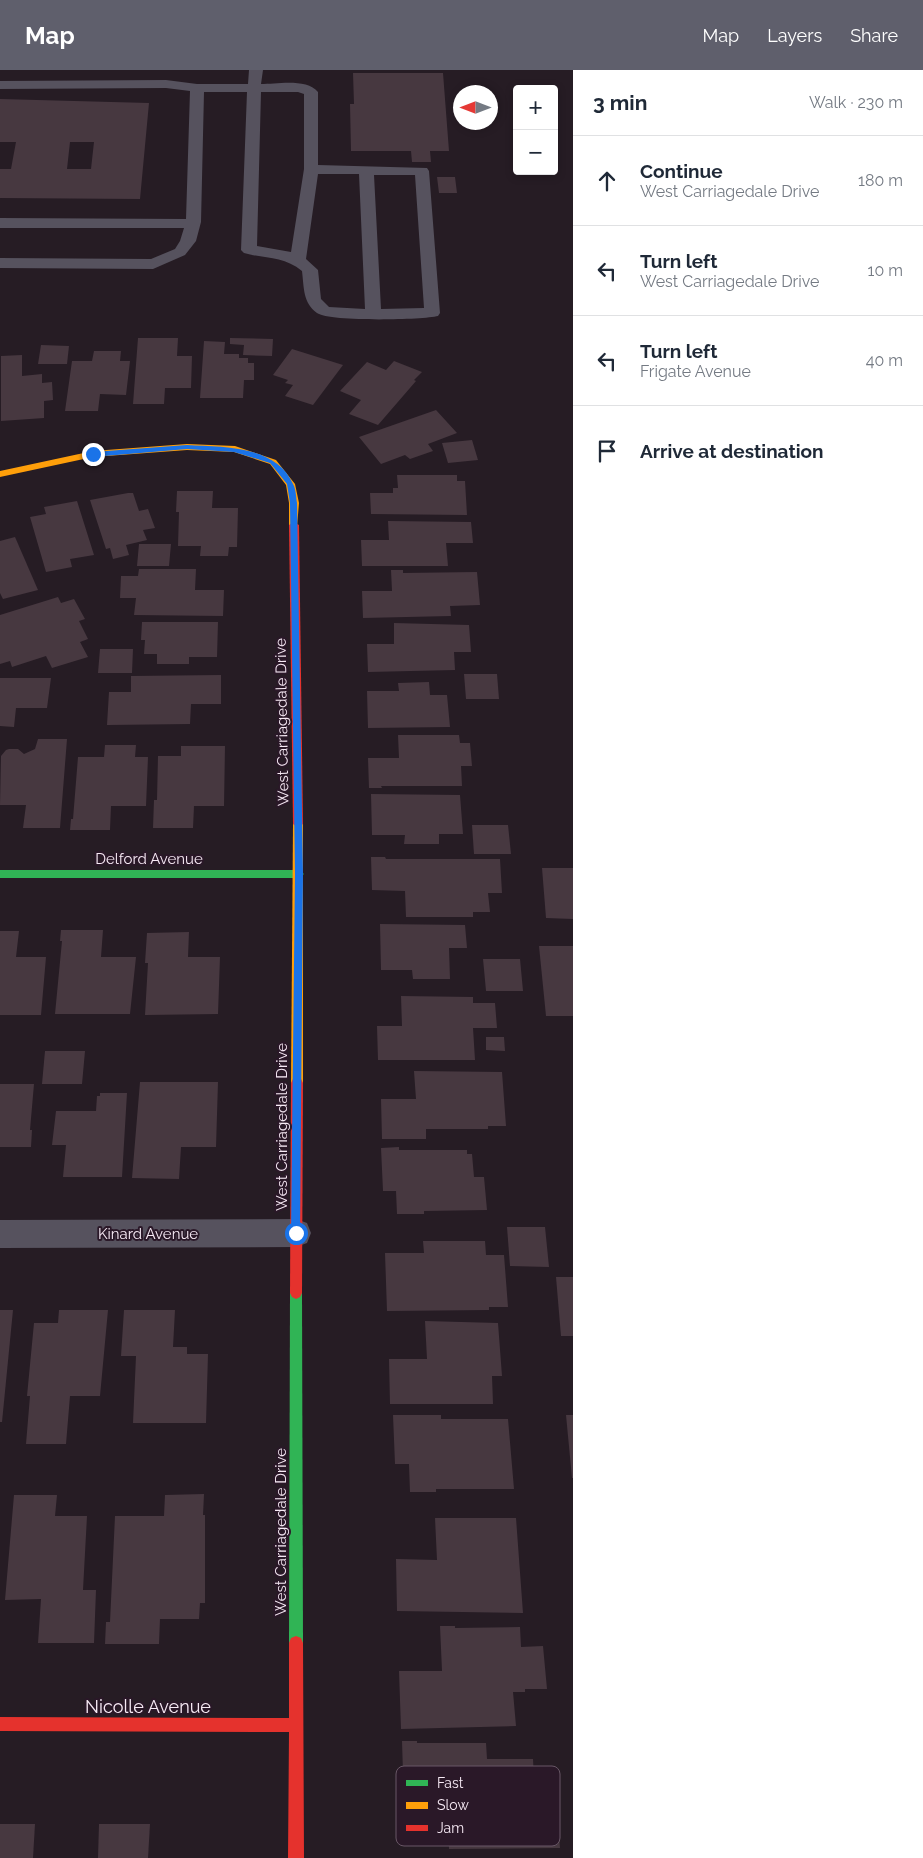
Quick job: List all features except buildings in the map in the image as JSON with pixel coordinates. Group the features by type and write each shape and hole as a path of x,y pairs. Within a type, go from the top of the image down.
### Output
{"street":[{"name":"West Carriagedale Drive","path":"0,474 93,454 187,447 235,450 273,462 290,484 294,503 299,874 296,1233 296,1858"},
{"name":"Delford Avenue","path":"0,874 299,874"},
{"name":"Kinard Avenue","path":"0,1234 296,1233"},
{"name":"Nicolle Avenue","path":"0,1724 296,1724"}],"lane":[{"path":"7,85 17,70"},
{"path":"256,70 249,250 280,254 298,259 310,270 313,300 324,311 344,314 432,313 422,171 311,169"},
{"path":"7,85 166,84 197,88 300,88 311,92 311,169 298,259"},
{"path":"0,263 153,264 180,252 188,241 192,224 197,88"},
{"path":"366,170 373,314"},
{"path":"0,223 192,224"}],"traffic: fast":[{"path":"0,874 299,874"},
{"path":"296,1293 296,1643"}],"traffic: slow":[{"path":"0,474 93,454 187,447 235,449 273,462 290,484 294,503 294,525"},
{"path":"297,1083 298,824"}],"traffic: jam":[{"path":"294,525 298,824"},
{"path":"296,1293 297,1083"},
{"path":"296,1643 296,1858"},
{"path":"0,1724 296,1725"}],"route":[{"path":"93,454 187,447 235,450 273,462 290,484 294,503 299,874 296,1233"}]}
